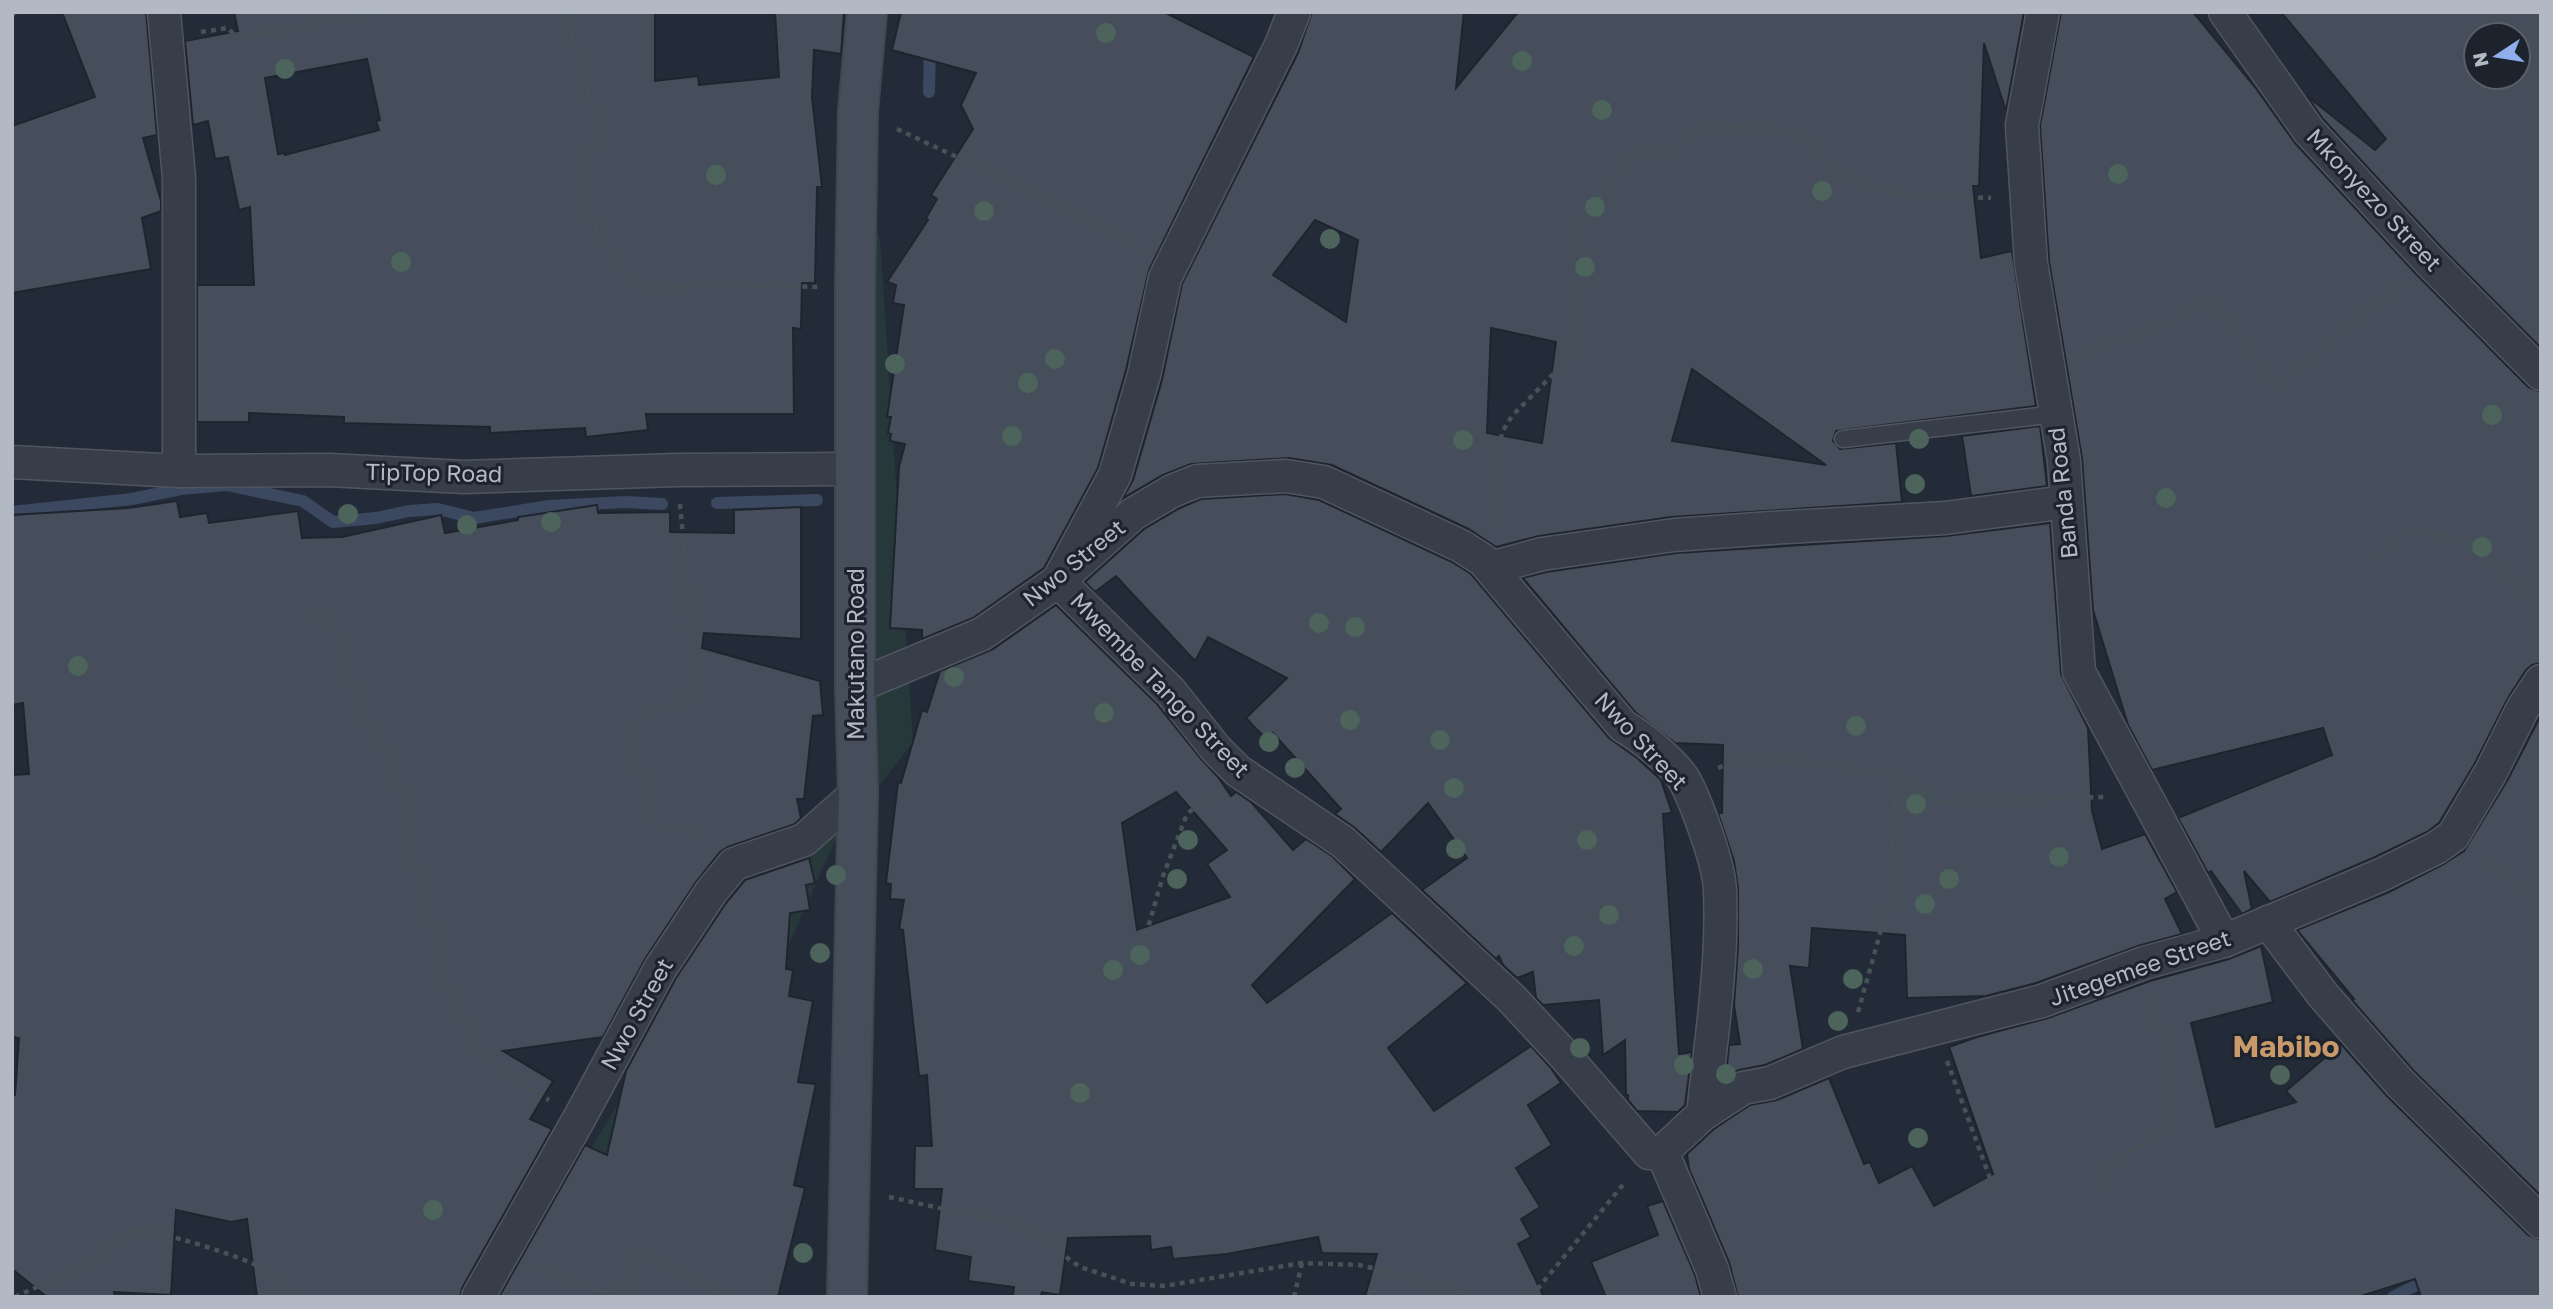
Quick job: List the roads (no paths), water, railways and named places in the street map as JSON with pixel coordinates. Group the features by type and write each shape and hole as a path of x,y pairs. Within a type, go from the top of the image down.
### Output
{"street":[{"name":"Makutano Road","path":"847,1297 858,792 855,687 855,290 858,111 867,12"},
{"name":"Mwembe Tango Street","path":"1294,12 1281,45 1166,278 1144,375 1115,475 1058,581 1171,692 1216,749 1238,771 1343,842 1511,998 1656,1153 1712,1269 1720,1297"},
{"name":"Banda Road","path":"2043,12 2022,125 2026,199 2031,263 2064,461 2079,673 2224,941"},
{"name":"Mkonyezo Street","path":"2225,12 2309,131 2429,261 2541,374"},
{"path":"164,24 179,178 179,471"},
{"name":"TipTop Road","path":"12,462 179,471 329,470 464,477 677,470 855,469"},
{"name":"Nwo Street","path":"855,687 982,634 1058,581 1133,514 1172,491 1197,481 1286,476 1324,482 1461,546 1487,564 1623,726 1644,738 1685,781 1705,829 1720,887 1717,996 1703,1114"},
{"path":"1487,564 1674,536 1945,518 2066,502"},
{"name":"Jitegemee Street","path":"1656,1153 1703,1114 1743,1088 1770,1083 1843,1052 2042,1001 2144,963 2224,941 2381,875 2436,848 2453,836 2491,772 2523,708 2541,681"},
{"name":"Nwo Street","path":"478,1297 660,970 711,892 734,864 804,840 858,792"},
{"path":"2268,922 2323,995 2400,1083 2541,1222"}],"lane":[{"path":"1843,439 2056,414"}],"waterway":[{"path":"929,92 930,43"},
{"path":"12,512 132,499 181,489 226,485 303,501 333,522 438,509 474,518 549,506 625,502 662,504"},
{"path":"717,503 817,500"},
{"path":"2393,1297 2430,1278"}],"district":[{"name":"Mabibo","path":"2286,1047"}]}
